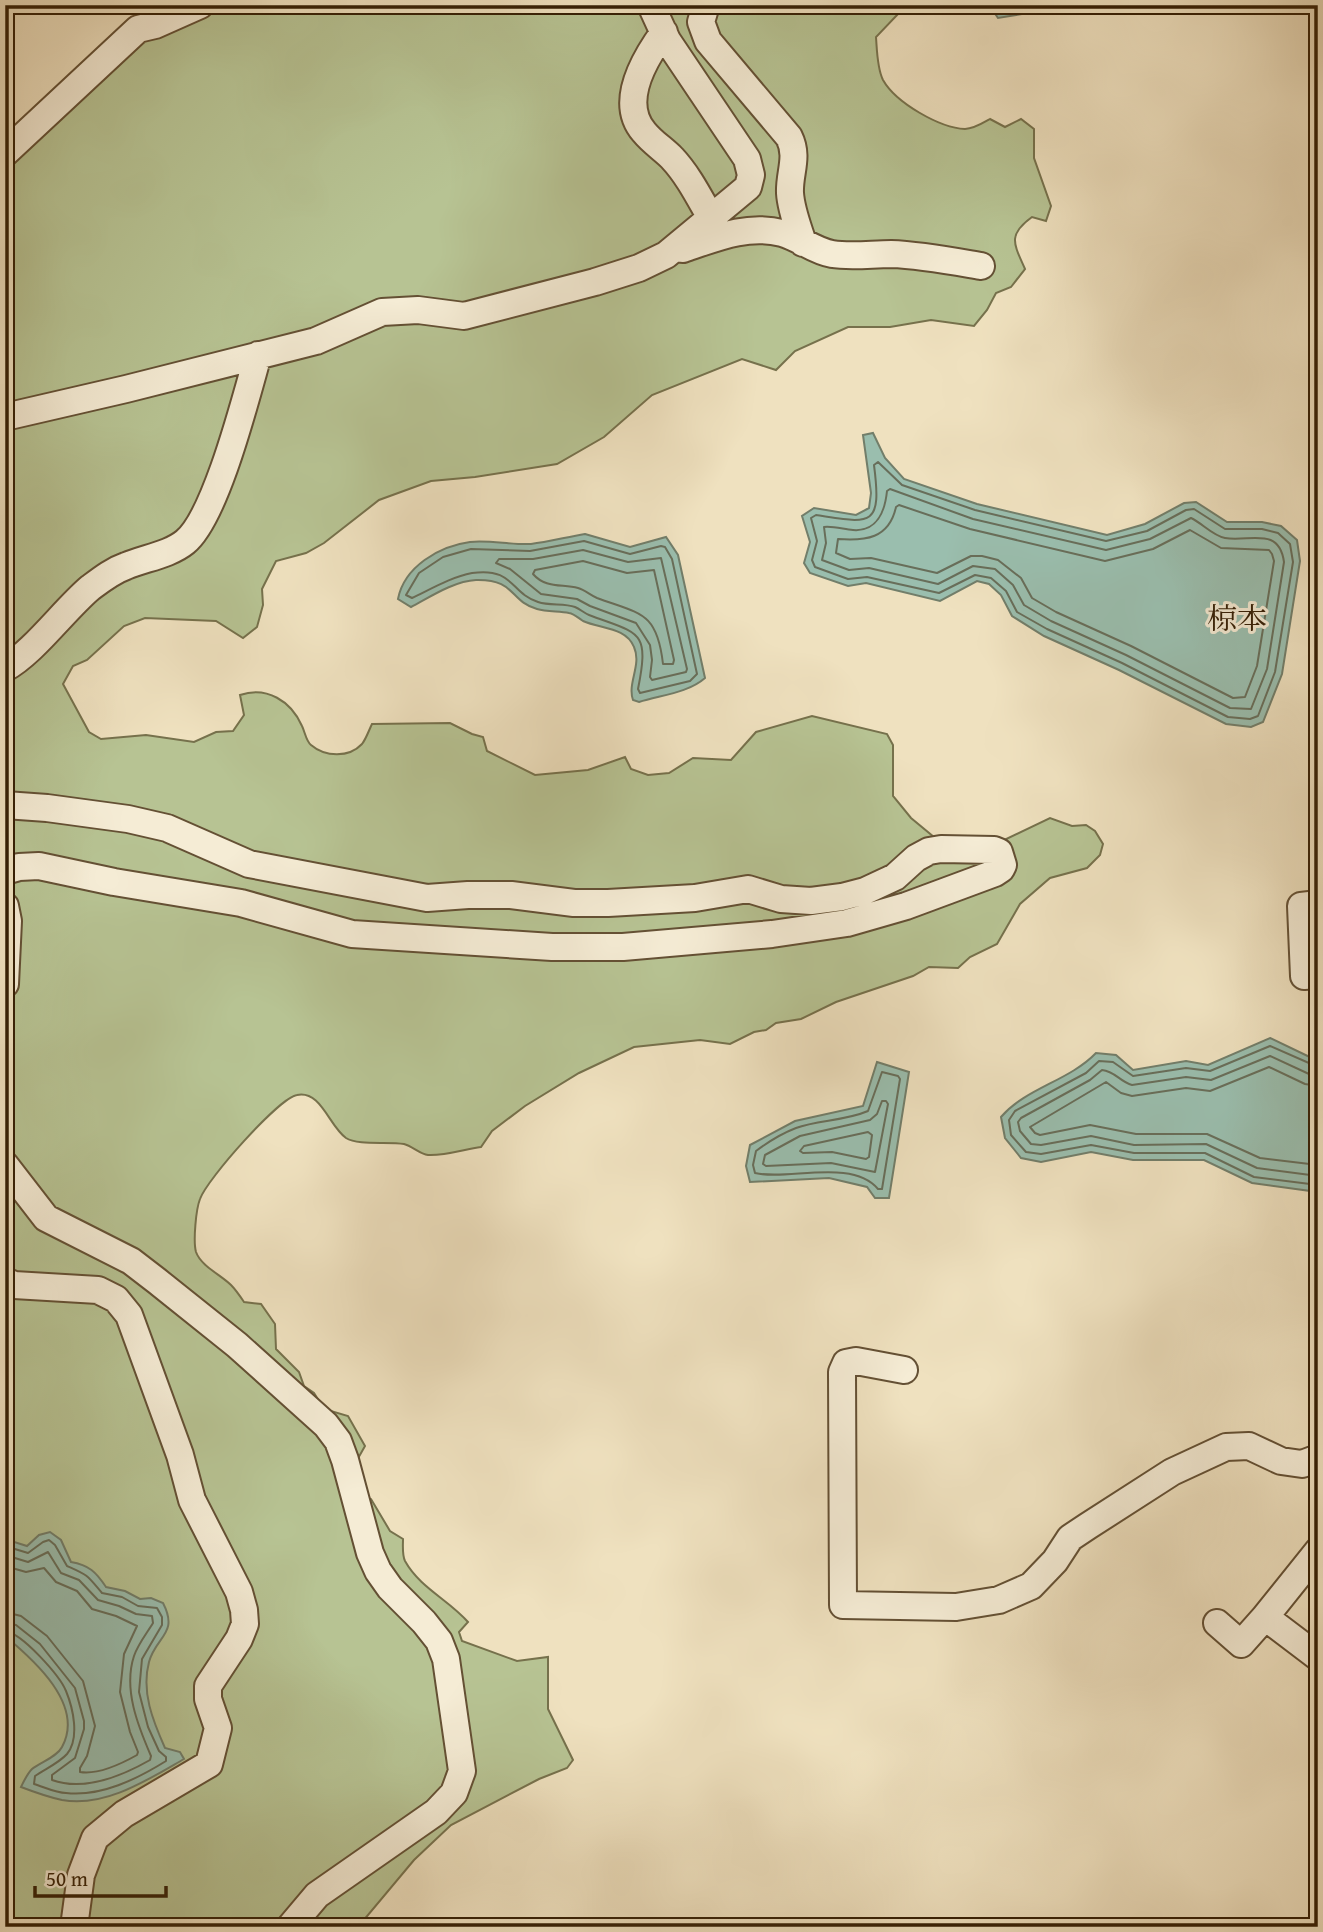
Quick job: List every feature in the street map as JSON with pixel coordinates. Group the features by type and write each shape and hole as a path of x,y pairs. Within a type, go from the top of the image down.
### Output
{"street":[{"path":"5,153 112,53 135,17 155,25 200,5"},
{"path":"651,5 664,32 747,159 751,175 748,187 666,255"},
{"path":"706,5 701,22 708,41 794,146 790,189 792,209 803,243"},
{"path":"664,32 646,56 636,83 635,116 642,131 673,159 711,218"},
{"path":"5,417 316,341 382,312 418,310 464,316 639,268 666,255 725,234 757,230 783,233 833,254 893,254 981,266"},
{"path":"5,668 22,656 76,600 108,575 125,566 172,551 196,531 210,503 239,421 258,355"},
{"path":"5,805 74,812 167,828 249,864 428,898 511,895 574,903 608,903 695,898 748,889 781,899 811,901 865,891 895,877 916,858 929,851 997,850 1003,864 995,873 906,906 847,923 772,934 623,947 564,947 352,934 241,903 114,882 39,866 5,871"},
{"path":"1318,904 1301,906 1304,976 1318,975"},
{"path":"5,906 8,921 5,984"},
{"path":"5,1165 46,1219 131,1261 157,1280 237,1345 326,1424 338,1441 345,1460 370,1553 378,1572 439,1641 446,1659 462,1771 454,1793 436,1812 317,1895 290,1927"},
{"path":"5,1281 13,1285 98,1290 116,1299 129,1315 180,1455 192,1500 239,1592 244,1610 245,1624 239,1639 208,1686 208,1699 218,1728 209,1764 124,1814 94,1839 81,1875 74,1927"},
{"path":"904,1370 856,1361 846,1363 842,1372 843,1605 956,1607 999,1600 1031,1586 1055,1561 1070,1538 1172,1472 1226,1447 1249,1447 1281,1461 1302,1464 1318,1458"},
{"path":"1217,1623 1241,1644 1318,1550"},
{"path":"1265,1617 1318,1657"}],"shaded area":[{"path":"210,5 901,5 899,13 876,37 880,70 889,89 920,113 955,128 971,128 990,119 1005,127 1021,119 1034,129 1034,158 1051,206 1046,221 1032,217 1019,229 1015,240 1025,269 1011,287 996,293 974,326 931,320 890,327 848,327 795,351 776,370 742,359 652,395 604,437 557,464 431,481 379,500 324,543 306,553 276,561 262,589 263,605 257,627 243,638 216,621 145,618 124,626 87,660 73,666 63,684 89,732 101,739 146,735 194,742 216,732 233,731 244,715 240,695 260,693 269,694 285,703 297,717 309,743 330,754 344,754 357,749 372,724 450,723 483,737 487,751 535,775 588,770 625,757 631,769 648,775 669,773 693,758 731,760 756,732 812,716 887,734 893,745 893,796 911,818 940,842 998,843 1050,818 1072,826 1086,825 1095,831 1103,844 1100,855 1087,868 1050,878 1020,904 997,944 970,957 958,968 929,967 913,976 836,1002 801,1019 776,1023 766,1030 754,1032 730,1044 700,1040 634,1047 579,1073 525,1106 492,1131 481,1147 428,1155 404,1144 351,1140 340,1133 319,1103 305,1095 297,1095 288,1100 260,1124 216,1175 200,1199 195,1225 196,1252 207,1266 231,1285 244,1302 261,1304 275,1324 276,1349 299,1372 304,1386 314,1393 324,1409 348,1416 365,1446 352,1469 360,1496 371,1499 390,1531 403,1539 404,1559 418,1579 468,1622 459,1632 462,1641 517,1661 548,1657 548,1709 573,1760 567,1768 539,1779 451,1825 414,1860 358,1927 5,1927 5,141 143,42 201,14"}],"water":[{"path":"989,5 1090,6 1082,11 1064,7 998,18"},
{"path":"873,433 885,458 904,479 977,504 1107,535 1145,524 1184,503 1196,502 1227,522 1262,522 1281,526 1297,540 1300,561 1282,674 1263,722 1251,727 1226,724 1044,636 1012,616 1001,595 989,584 977,581 940,601 866,583 848,586 810,573 804,563 810,542 802,516 814,508 856,515 869,508 871,493 863,435"},
{"path":"585,534 630,547 666,537 678,555 705,678 674,693 639,702 633,700 636,654 630,640 619,632 590,624 571,614 541,610 528,605 498,583 476,580 459,583 411,607 398,599 407,577 415,568 435,553 458,544 531,544"},
{"path":"1270,1038 1318,1061 1318,1192 1252,1183 1204,1160 1133,1160 1091,1152 1041,1162 1021,1158 1005,1138 1001,1117 1011,1107 1073,1071 1096,1053 1116,1055 1133,1070 1186,1061 1208,1065"},
{"path":"877,1062 909,1072 889,1198 875,1198 867,1187 829,1178 750,1182 746,1166 750,1145 795,1121 863,1106"},
{"path":"50,1532 61,1540 71,1562 91,1570 106,1587 125,1591 140,1599 151,1598 163,1603 169,1622 149,1662 147,1695 165,1748 180,1752 184,1759 126,1790 94,1800 62,1800 21,1787 32,1769 60,1751 67,1731 67,1715 53,1685 5,1636 5,1539 27,1546 39,1535"}],"district":[{"name":"椋本","path":"1237,618"}]}
